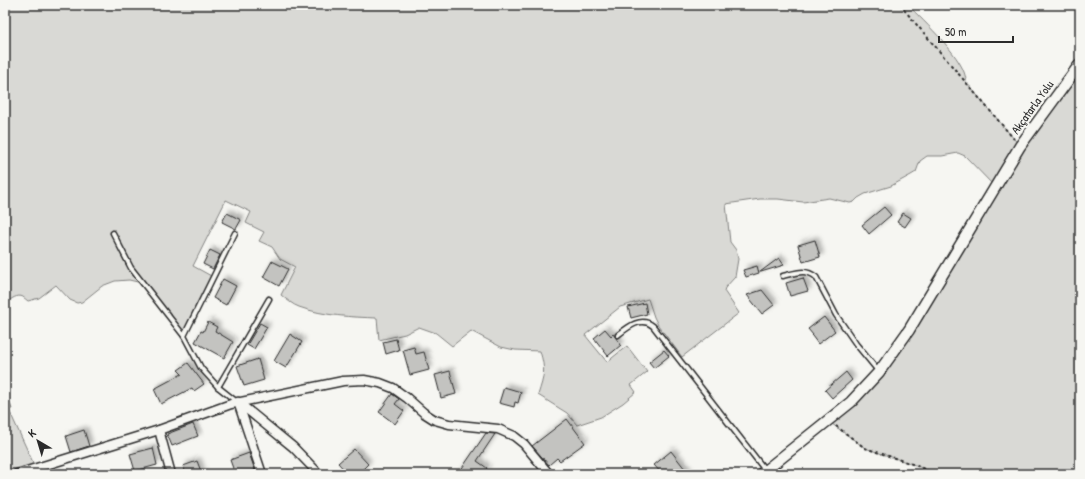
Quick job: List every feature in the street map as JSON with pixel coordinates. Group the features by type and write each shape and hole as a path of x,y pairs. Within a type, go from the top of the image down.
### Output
{"street":[{"name":"Akçatarla Yolu","path":"763,472 851,402 879,372 910,330 1020,146 1080,64"},
{"path":"17,474 38,471 238,402 343,381 364,380 380,383 393,388 435,420 449,424 498,429 514,436 524,444 549,474"},
{"path":"238,402 262,474"},
{"path":"238,402 293,447 319,474"},
{"path":"159,430 171,474"}],"lane":[{"path":"113,232 131,268 184,336 201,368 218,387 238,402"},
{"path":"184,336 235,234"},
{"path":"783,276 806,272 816,277 836,315 856,344 879,372"},
{"path":"218,387 269,299"},
{"path":"618,335 629,326 641,322 646,321 653,326 763,472"}],"path":[{"path":"900,5 1020,146"},
{"path":"828,421 865,448 915,465 935,474"}],"shaded area":[{"path":"5,5 908,5 952,52 964,73 966,82 1020,146 1080,64 1080,474 935,474 915,465 865,448 828,421 867,386 995,187 965,156 958,153 942,156 927,156 920,161 916,172 891,186 865,194 854,202 850,203 829,198 803,202 778,199 760,199 726,204 730,242 736,250 738,259 735,277 724,291 739,313 682,357 658,325 648,299 620,307 585,335 607,362 627,346 647,372 631,385 636,392 623,403 601,417 577,425 567,413 538,395 544,373 540,351 515,350 501,347 471,331 452,346 436,333 419,327 405,334 379,340 377,318 328,314 308,310 292,303 281,295 295,267 280,259 272,247 259,241 264,232 246,223 251,212 226,200 193,266 213,277 184,336 142,283 129,280 115,281 102,286 82,302 77,303 70,300 56,285 39,298 28,301 21,296 14,297 7,303 7,309 5,310"},
{"path":"5,389 12,409 8,408 36,469 17,474 5,474"}],"building":[{"path":"884,207 891,215 869,234 862,225"},
{"path":"227,213 241,220 236,229 222,222"},
{"path":"903,213 911,218 905,227 897,222"},
{"path":"815,240 820,257 803,262 798,245"},
{"path":"210,250 220,255 213,269 203,264"},
{"path":"779,258 784,265 760,272"},
{"path":"272,261 288,269 279,286 263,277"},
{"path":"757,266 759,273 746,277 743,270"},
{"path":"803,278 808,291 790,296 786,283"},
{"path":"223,279 236,286 226,305 213,298"},
{"path":"762,290 774,305 762,314 747,295"},
{"path":"645,303 647,314 631,318 628,307"},
{"path":"824,317 835,331 818,344 808,329"},
{"path":"208,322 217,327 215,331 233,342 224,358 195,342 201,331 203,332"},
{"path":"260,323 267,327 254,349 247,345"},
{"path":"605,329 611,336 613,334 621,345 608,356 594,338"},
{"path":"290,334 302,342 286,368 274,361"},
{"path":"396,339 399,350 386,354 383,342"},
{"path":"414,347 416,354 424,352 429,370 410,375 403,350"},
{"path":"664,350 669,356 654,368 649,362"},
{"path":"258,359 264,380 244,386 237,366"},
{"path":"188,363 204,384 194,391 192,388 161,404 154,389 182,374 178,370"},
{"path":"450,371 456,394 441,398 435,375"},
{"path":"846,372 852,380 832,398 825,390"},
{"path":"504,387 521,392 518,403 515,402 514,407 499,403"},
{"path":"392,394 399,399 395,404 404,411 395,424 379,412"},
{"path":"567,419 585,443 560,461 557,458 549,465 532,446"},
{"path":"193,424 198,436 172,446 167,434"},
{"path":"84,430 89,446 71,452 66,436"},
{"path":"486,433 495,434 477,461 487,468 483,474 458,474"},
{"path":"153,448 157,465 135,471 130,454"},
{"path":"354,449 368,464 358,474 348,474 338,463"},
{"path":"671,451 689,474 662,474 654,465"},
{"path":"249,453 255,470 244,474 235,474 230,460"},
{"path":"197,461 202,474 186,474 183,466"}]}
